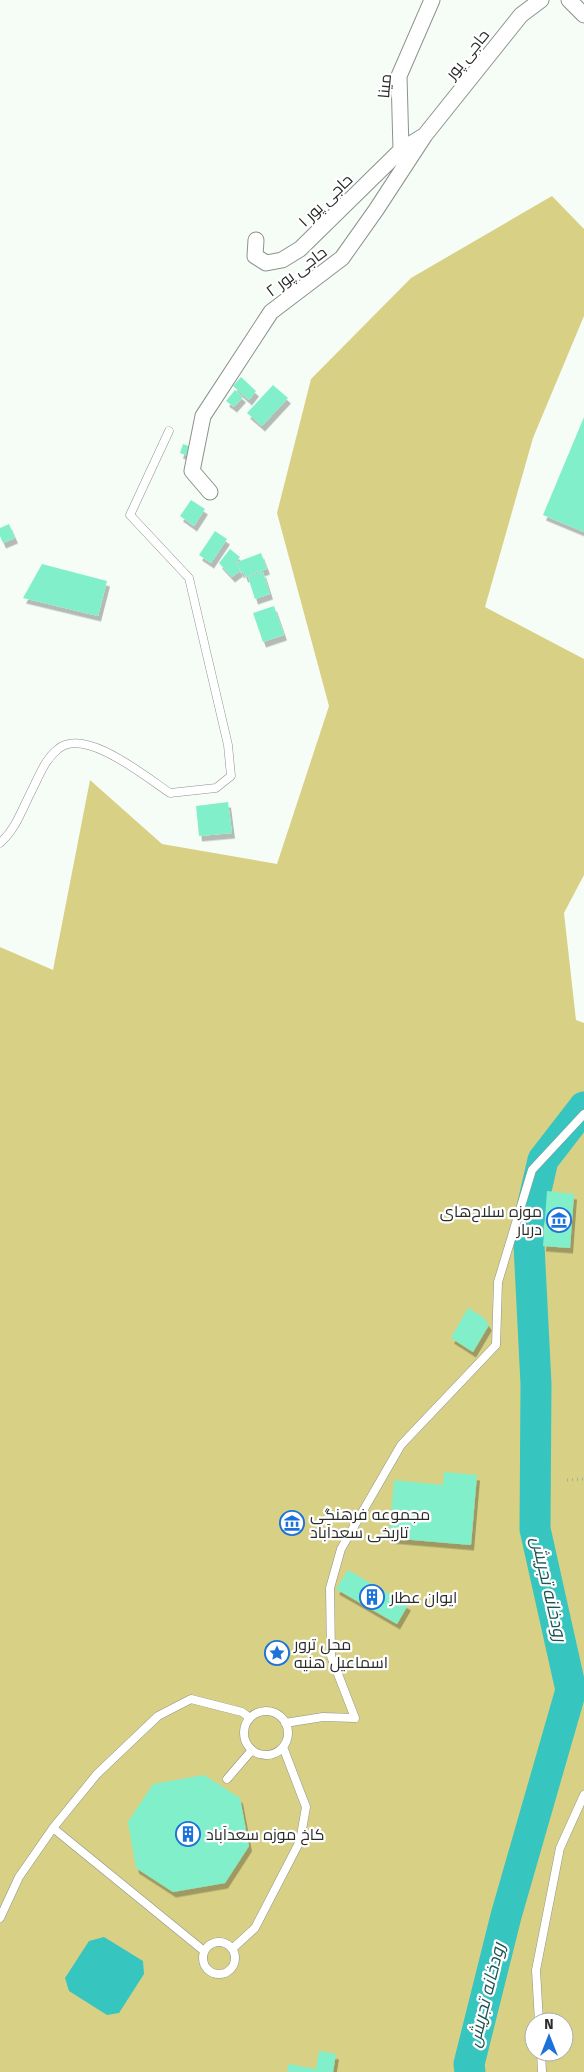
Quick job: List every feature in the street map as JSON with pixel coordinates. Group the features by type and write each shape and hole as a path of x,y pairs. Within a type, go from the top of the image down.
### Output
{"street":[{"name":"مینا","path":"401,150 399,76 432,0"},
{"name":"حاجی پور","path":"425,135 521,15 541,0"},
{"path":"569,0 583,12"},
{"name":"حاجی پور ۱","path":"256,240 255,256 266,263 282,260 300,249 401,150 425,135"},
{"name":"حاجی پور ۲","path":"210,492 192,471 203,416 271,312 342,258 425,135"}],"lane":[{"path":"0,843 10,834 47,761 59,747 75,743 92,745 115,756 170,793 216,788 230,776 228,745 189,578 130,515 169,431"},
{"path":"285,1723 323,1717 355,1718 332,1656 330,1588 341,1549 401,1445 496,1345 498,1282 532,1170 584,1114"},
{"path":"0,1918 19,1877 53,1828 97,1774 158,1716 191,1699 242,1712 250,1718"},
{"path":"269,1711 281,1717 285,1723 288,1735 283,1747 278,1752 265,1755 252,1750 247,1745 244,1731 250,1718 256,1714 269,1711"},
{"path":"232,1949 255,1928 300,1841 306,1808 283,1747"},
{"path":"227,1779 252,1750"},
{"path":"538,2012 536,1970 560,1848 584,1795"},
{"path":"53,1828 204,1950"},
{"path":"218,1942 228,1945 232,1949 235,1958 232,1967 225,1974 219,1975 208,1971 203,1962 204,1950 213,1943 218,1942"}],"path":[{"path":"567,1480 584,1479"}],"shaded area":[{"name":"مجموعه فرهنگی تاریخی سعدآباد","path":"552,196 584,229 584,316 533,438 485,607 584,659 584,875 564,913 576,1020 584,1023 584,2072 0,2072 0,947 53,970 90,780 162,844 277,864 329,706 277,513 311,379 411,278"}],"water":[{"path":"104,1937 143,1961 144,1974 119,2013 107,2015 69,1991 65,1978 89,1941"}],"building":[{"path":"241,377 256,391 249,400 233,386"},
{"path":"273,385 288,398 262,426 247,413"},
{"path":"235,390 243,397 234,407 226,401"},
{"path":"584,417 584,532 543,515"},
{"path":"183,444 194,448 191,457 180,453"},
{"path":"191,500 205,509 194,526 180,516"},
{"path":"9,524 15,538 3,543 0,536 0,528"},
{"path":"215,531 227,539 211,563 199,555"},
{"path":"230,549 240,557 236,562 240,571 232,577 219,563"},
{"path":"261,553 267,569 245,577 243,571 241,573 237,562"},
{"path":"42,564 107,581 98,616 23,598"},
{"path":"263,572 270,594 255,599 248,577"},
{"path":"274,606 284,635 263,642 253,613"},
{"path":"228,802 232,833 199,836 196,806"},
{"name":"موزه سلاح‌های دربار","path":"547,1191 574,1194 570,1248 543,1246"},
{"path":"468,1308 483,1317 489,1325 473,1352 451,1338"},
{"path":"444,1472 477,1475 471,1545 389,1538 394,1480 443,1485"},
{"name":"ایوان عطار","path":"348,1570 408,1605 397,1624 336,1589"},
{"name":"کاخ موزه سعدآباد","path":"204,1775 240,1798 249,1846 225,1883 173,1892 136,1868 128,1822 153,1784"},
{"path":"319,2051 336,2054 333,2072 287,2072 289,2064 316,2069"}],"waterway":[{"name":"رودخانه تجریش","path":"470,2072 469,2064 506,1916 571,1690 535,1529 536,1384 528,1225 543,1160 584,1107"}],"place":[{"name":"موزه سلاح‌های دربار","path":"559,1220"},
{"name":"مجموعه فرهنگی تاریخی سعدآباد","path":"292,1523"},
{"name":"ایوان عطار","path":"372,1597"},
{"name":"محل ترور اسماعیل هنیه","path":"277,1653"},
{"name":"کاخ موزه سعدآباد","path":"188,1834"}]}
